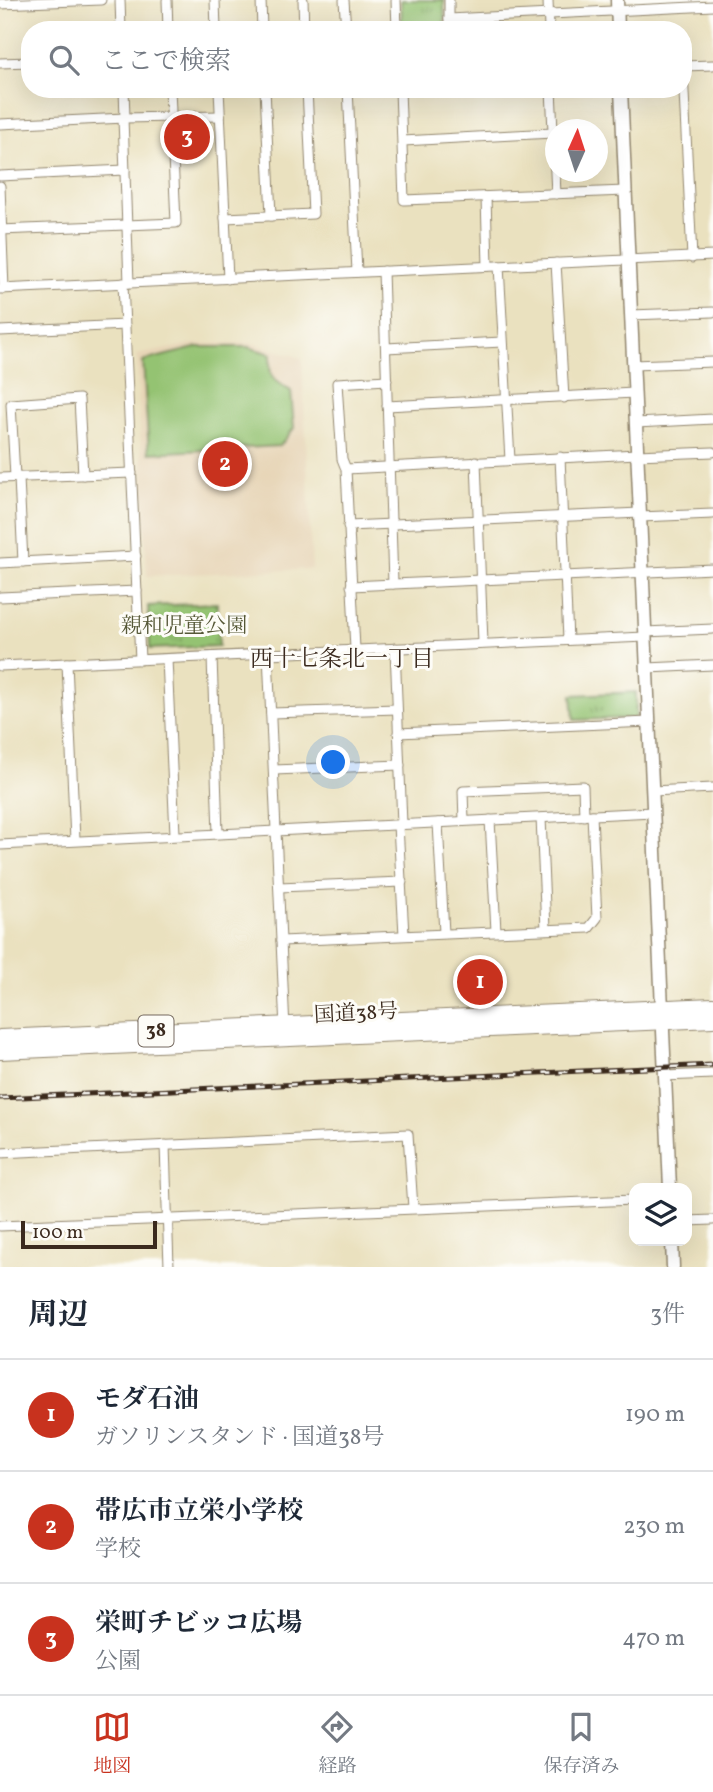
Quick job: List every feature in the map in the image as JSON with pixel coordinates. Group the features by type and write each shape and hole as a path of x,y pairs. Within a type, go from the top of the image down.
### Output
{"highway":[{"name":"国道38号","path":"0,1051 286,1032 662,1014 713,1006"},
{"name":"国道38号","path":"662,1014 713,1019"},
{"name":"国道38号","path":"0,1038 286,1032"}],"street":[{"path":"0,4 100,0"},
{"path":"120,0 121,21"},
{"path":"167,0 168,21"},
{"path":"215,0 216,21"},
{"path":"261,0 262,21"},
{"path":"303,0 304,21"},
{"path":"344,0 345,21"},
{"path":"396,0 397,21"},
{"path":"449,0 449,19 548,13 617,5 689,3 713,6"},
{"path":"548,0 548,21"},
{"path":"0,63 21,62"},
{"path":"692,68 713,65"},
{"path":"124,98 127,225 125,325 140,660"},
{"path":"1,230 176,222 171,98"},
{"path":"219,98 228,279"},
{"path":"265,98 271,216"},
{"path":"225,218 313,214 307,98"},
{"path":"348,98 357,272"},
{"path":"401,98 404,200 625,191"},
{"path":"551,98 552,119"},
{"path":"621,98 670,1183"},
{"path":"684,98 692,258"},
{"path":"0,124 220,116"},
{"path":"403,141 545,133"},
{"path":"0,176 125,170"},
{"path":"555,182 556,194"},
{"path":"0,186 2,289 713,256"},
{"path":"486,197 488,267"},
{"path":"556,263 564,398"},
{"path":"499,266 510,460"},
{"path":"383,271 393,584"},
{"path":"631,315 713,312"},
{"path":"0,331 125,325"},
{"path":"386,348 502,342"},
{"path":"633,365 713,362"},
{"path":"355,649 346,469 342,458 337,383 387,380"},
{"path":"387,406 634,393"},
{"path":"23,562 11,404 79,399 83,475"},
{"path":"636,423 713,419"},
{"path":"346,469 713,452"},
{"path":"560,457 568,639"},
{"path":"476,461 483,643"},
{"path":"0,478 132,474"},
{"path":"348,526 563,516 713,514"},
{"path":"0,563 136,556"},
{"path":"351,586 713,569"},
{"path":"0,597 137,591"},
{"path":"0,666 395,648 713,629"},
{"path":"395,648 404,935"},
{"path":"268,654 286,1032"},
{"path":"212,656 218,833"},
{"path":"167,659 175,834"},
{"path":"67,663 75,840"},
{"path":"647,667 713,665"},
{"path":"271,713 397,709"},
{"path":"398,733 649,722"},
{"path":"274,770 400,765"},
{"path":"281,941 589,928 597,918 583,786 463,791 464,821"},
{"path":"652,791 713,788"},
{"path":"0,845 175,834 653,812"},
{"path":"541,818 546,929"},
{"path":"490,820 496,931"},
{"path":"438,823 444,933"},
{"path":"279,887 401,882"},
{"path":"664,1076 713,1074"},
{"path":"0,1153 408,1133 413,1208"},
{"path":"165,1145 169,1267"},
{"path":"0,1226 629,1200"},
{"path":"692,1220 713,1220"},
{"path":"672,1246 673,1267"}],"shaded area":[{"path":"251,343 302,358 312,569 147,576 137,355 191,344"}],"green space":[{"path":"401,0 444,0 445,21 402,21"},
{"path":"199,347 248,347 271,354 272,377 291,391 294,428 280,446 149,453 143,361"},
{"name":"親和児童公園","path":"217,603 219,646 150,649 148,606"},
{"path":"636,692 636,718 574,720 572,695"}],"railway":[{"path":"0,1098 713,1065"}],"place":[{"name":"栄町チビッコ広場","path":"187,137"},
{"name":"帯広市立栄小学校","path":"225,464"},
{"name":"モダ石油","path":"480,982"}],"district":[{"name":"西十七条北一丁目","path":"342,660"}]}
